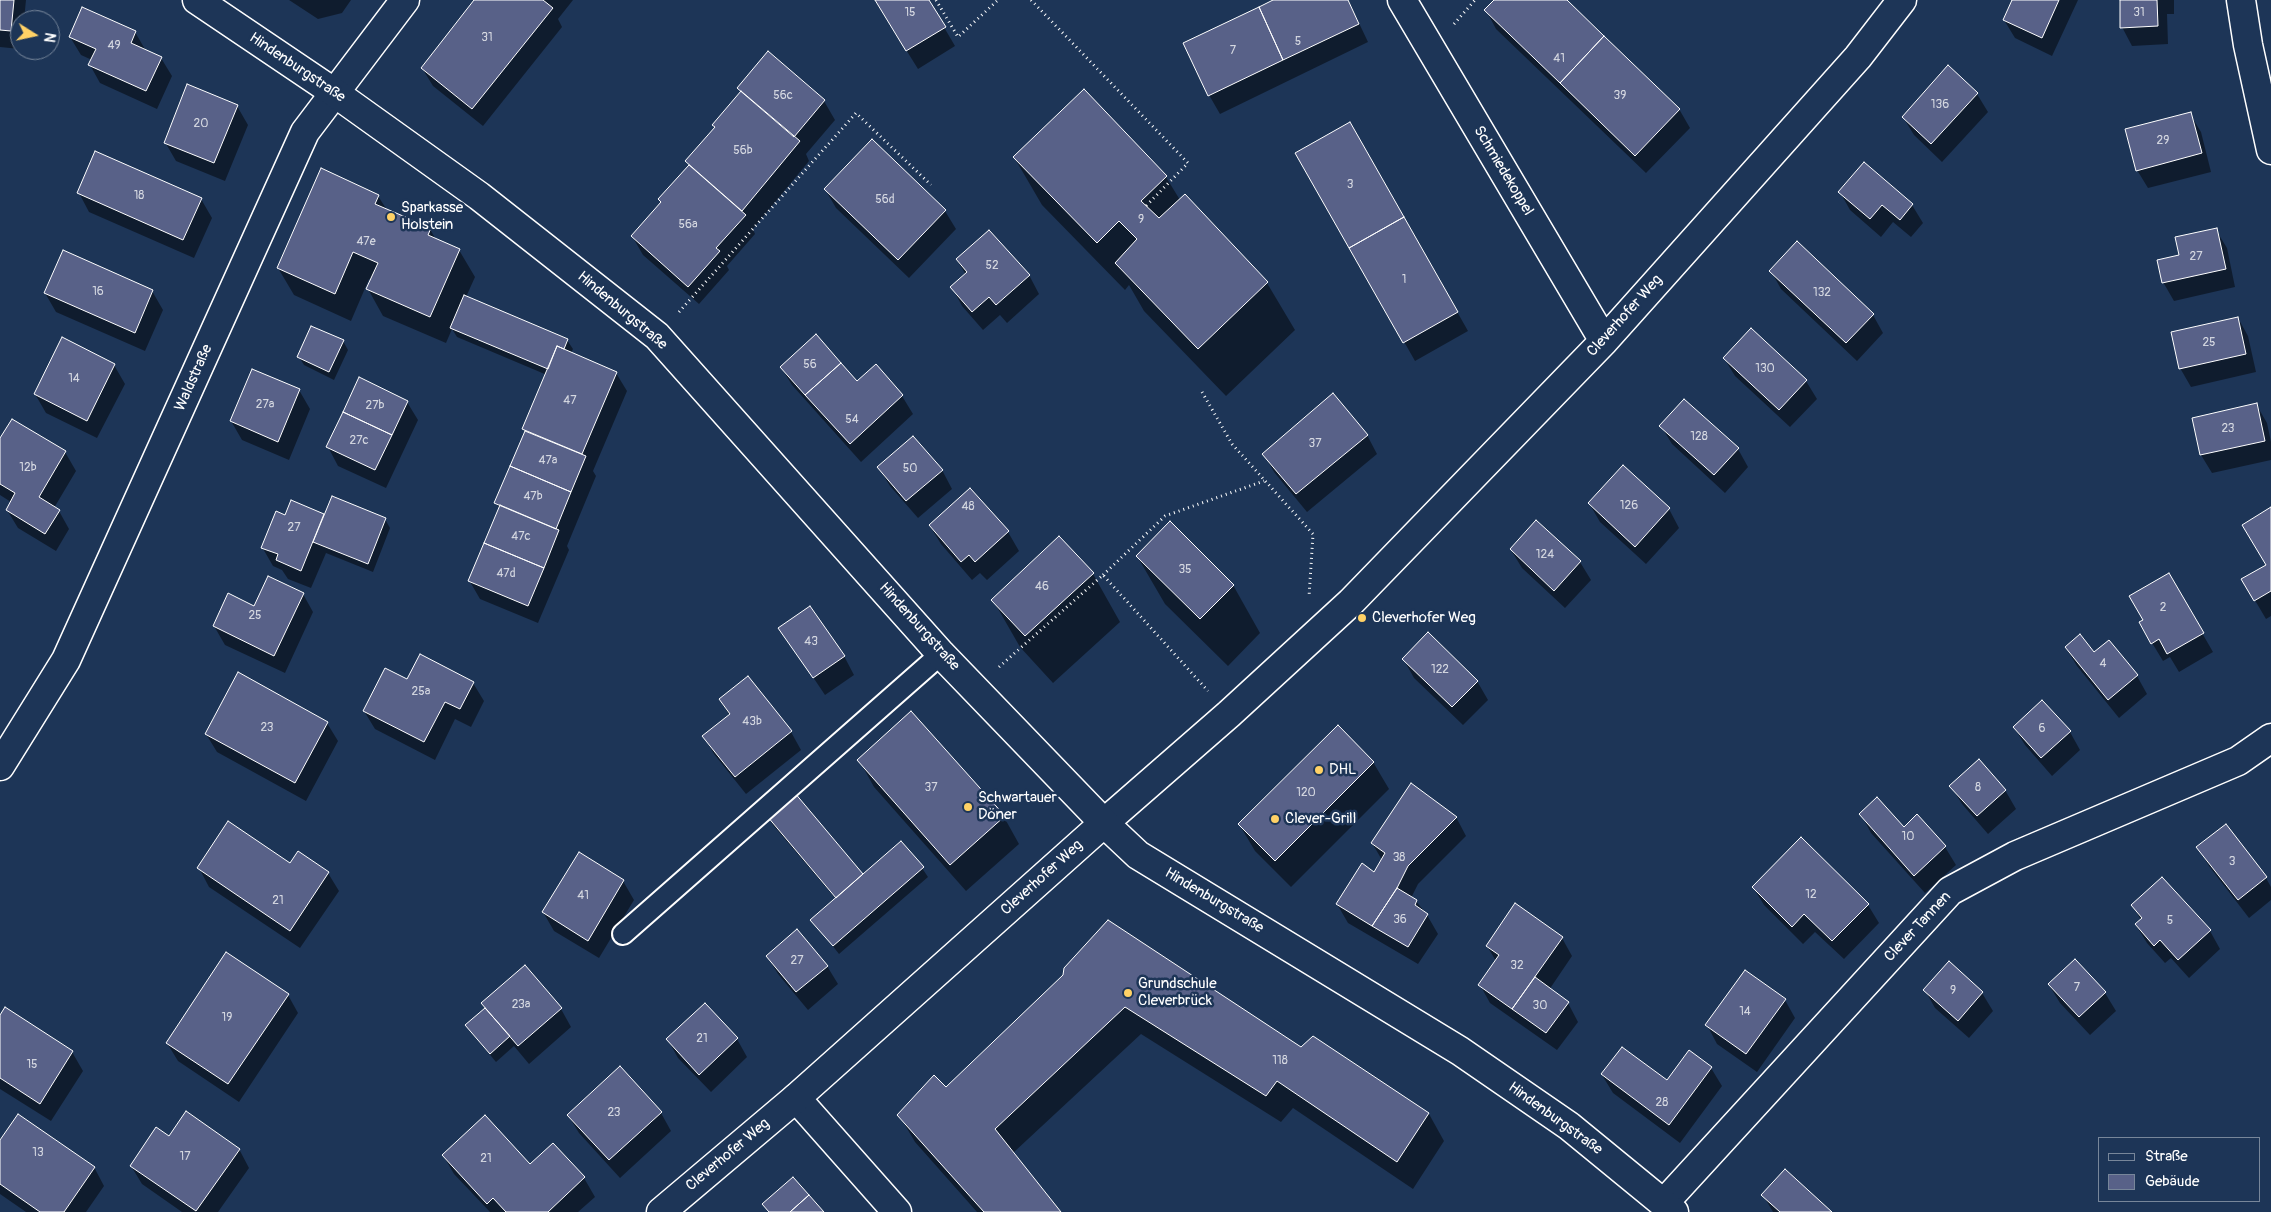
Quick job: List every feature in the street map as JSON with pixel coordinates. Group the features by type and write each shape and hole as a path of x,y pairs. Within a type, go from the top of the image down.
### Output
{"street":[{"name":"Hindenburgstraße","path":"197,0 335,93 479,196 656,336 941,654 1138,856 1460,1051 1568,1126 1669,1208"},
{"name":"Waldstraße","path":"0,766 66,660 306,132 405,0"},
{"name":"Schmiedekoppel","path":"1402,0 1604,341"},
{"name":"Cleverhofer Weg","path":"661,1212 796,1098 1229,714 1351,602 1604,341 1858,57 1902,0"},
{"path":"2241,0 2248,46 2271,150"},
{"name":"Clever Tannen","path":"1669,1208 1950,891 2015,856 2238,761 2271,738"},
{"path":"796,1098 897,1212"}],"lane":[{"path":"623,934 941,654"}],"path":[{"path":"936,0 958,37 998,0"},
{"path":"1031,0 1188,164 1146,206"},
{"path":"656,336 856,113 931,185"},
{"path":"1202,392 1232,444 1313,534 1305,644"},
{"path":"975,689 1103,575 1165,516 1264,481"},
{"path":"1103,575 1229,714"}],"building":[{"path":"0,0 14,0 13,10 10,10 10,31 0,30"},
{"path":"474,0 543,0 553,8 472,109 421,68"},
{"path":"875,0 929,0 946,27 906,51"},
{"path":"1273,0 1348,0 1359,24 1283,60 1259,7"},
{"path":"1494,0 1567,0 1604,36 1560,83 1484,10"},
{"path":"2012,0 2059,0 2042,38 2003,20"},
{"path":"2120,0 2157,0 2158,26 2120,28"},
{"path":"82,7 136,31 131,43 162,57 146,91 88,65 96,49 69,37"},
{"path":"1259,7 1283,60 1208,96 1183,43"},
{"path":"1604,36 1680,109 1635,156 1560,83"},
{"path":"768,51 825,100 794,137 737,88"},
{"path":"1948,65 1978,93 1931,144 1902,117"},
{"path":"187,84 238,105 214,163 164,143"},
{"path":"1084,89 1167,176 1141,201 1159,218 1185,194 1268,282 1198,349 1115,263 1137,239 1119,221 1097,243 1013,157"},
{"path":"741,91 800,141 742,211 685,161 715,127 712,125"},
{"path":"2191,112 2202,153 2136,171 2125,129"},
{"path":"1350,122 1404,217 1349,248 1295,153"},
{"path":"872,139 946,210 898,260 824,189"},
{"path":"95,151 202,198 183,240 77,193"},
{"path":"1864,162 1913,204 1900,220 1882,205 1870,219 1838,192"},
{"path":"689,165 746,215 716,248 720,251 688,287 631,236 661,202 658,199"},
{"path":"321,168 379,195 375,204 431,228 428,235 460,249 430,317 366,289 378,263 353,252 335,294 277,268"},
{"path":"1404,217 1458,312 1403,343 1349,248"},
{"path":"2217,228 2226,269 2162,283 2157,260 2179,255 2175,237"},
{"path":"989,230 1030,275 996,305 989,297 972,312 950,287 967,272 956,259"},
{"path":"1797,241 1874,314 1846,343 1769,271"},
{"path":"63,250 153,290 135,333 44,293"},
{"path":"464,295 568,339 564,349 557,346 548,369 450,328"},
{"path":"2238,317 2246,354 2179,369 2171,332"},
{"path":"311,326 344,340 329,372 297,357"},
{"path":"1751,328 1807,380 1779,410 1723,358"},
{"path":"816,334 841,363 805,395 780,367"},
{"path":"62,337 115,364 87,421 34,394"},
{"path":"557,346 617,372 582,454 522,429"},
{"path":"841,363 857,381 876,364 903,395 850,444 805,395"},
{"path":"252,369 300,389 278,442 230,421"},
{"path":"359,377 408,401 392,435 343,412"},
{"path":"1333,393 1368,435 1296,494 1262,454"},
{"path":"1684,399 1739,448 1714,475 1659,426"},
{"path":"2257,403 2265,441 2200,455 2192,418"},
{"path":"343,412 392,435 375,470 326,447"},
{"path":"12,419 66,451 39,497 60,510 45,534 6,510 15,493 0,484 0,438"},
{"path":"525,431 586,456 571,492 510,466"},
{"path":"913,436 943,470 906,501 877,467"},
{"path":"1623,465 1670,508 1635,547 1588,503"},
{"path":"510,466 571,492 556,529 494,503"},
{"path":"970,488 1009,531 975,562 969,555 961,562 929,525"},
{"path":"332,496 386,518 368,564 313,542"},
{"path":"291,500 324,514 301,571 276,560 278,554 261,548 276,511 285,515"},
{"path":"500,505 559,530 544,568 484,543"},
{"path":"2271,507 2271,591 2254,601 2241,579 2266,565 2242,525"},
{"path":"1536,520 1581,561 1554,591 1510,549"},
{"path":"1170,521 1234,585 1200,619 1136,556"},
{"path":"1059,536 1094,573 1025,636 991,600"},
{"path":"484,543 544,568 528,606 468,581"},
{"path":"2169,573 2204,633 2167,654 2159,639 2151,644 2139,622 2143,620 2129,596"},
{"path":"268,576 304,593 274,656 213,626 228,593 254,606"},
{"path":"810,606 845,656 813,678 778,628"},
{"path":"1428,632 1478,681 1452,707 1402,659"},
{"path":"2080,634 2094,652 2109,640 2138,675 2108,700 2065,647"},
{"path":"420,654 474,682 460,709 445,702 424,742 363,711 385,668 407,679"},
{"path":"238,672 328,722 295,783 205,734"},
{"path":"748,676 792,731 735,777 702,736 730,714 719,699"},
{"path":"2042,700 2071,731 2041,758 2013,727"},
{"path":"911,711 1005,816 950,865 857,760"},
{"path":"1338,725 1374,762 1275,861 1238,824"},
{"path":"1979,759 2006,790 1977,816 1949,786"},
{"path":"1411,783 1457,817 1408,866 1397,888 1372,926 1336,904 1362,863 1374,872 1385,853 1371,843"},
{"path":"794,792 863,874 836,898 767,816"},
{"path":"1877,797 1904,827 1917,814 1946,846 1914,876 1859,814"},
{"path":"228,821 290,863 298,851 329,872 290,931 197,868"},
{"path":"2226,824 2267,877 2238,900 2196,847"},
{"path":"1801,837 1869,904 1832,941 1804,914 1792,927 1752,887"},
{"path":"901,841 924,867 833,946 810,920"},
{"path":"579,852 624,880 588,941 542,912"},
{"path":"2162,877 2211,930 2178,960 2160,940 2154,946 2135,924 2142,918 2131,905"},
{"path":"1397,888 1417,900 1415,905 1428,914 1408,947 1372,926"},
{"path":"1515,903 1563,937 1512,1009 1478,985 1499,955 1486,946"},
{"name":"Grundschule Cleverbrück","path":"1108,920 1301,1047 1313,1036 1429,1113 1397,1162 1277,1081 1266,1096 1125,1007 995,1129 1061,1212 984,1212 897,1115 934,1075 946,1087 1063,975 1064,968"},
{"path":"797,929 828,966 796,992 766,956"},
{"path":"226,952 289,994 228,1084 166,1043"},
{"path":"2075,959 2106,992 2079,1017 2048,984"},
{"path":"1949,961 1983,992 1958,1021 1923,990"},
{"path":"525,965 562,1008 518,1046 481,1003"},
{"path":"1745,970 1786,999 1746,1054 1705,1025"},
{"path":"1535,977 1569,1002 1546,1033 1512,1009"},
{"path":"705,1003 738,1038 699,1075 666,1039"},
{"path":"5,1007 73,1051 40,1104 0,1078 0,1015"},
{"path":"485,1008 510,1036 490,1054 465,1025"},
{"path":"1622,1047 1667,1080 1689,1050 1712,1067 1669,1125 1601,1074"},
{"path":"620,1066 662,1112 609,1160 567,1115"},
{"path":"186,1111 240,1149 196,1211 130,1166 156,1127 169,1136"},
{"path":"18,1114 95,1167 64,1212 40,1212 0,1184 0,1140"},
{"path":"485,1115 530,1164 553,1143 585,1177 548,1212 506,1212 493,1198 487,1204 442,1155"},
{"path":"1785,1169 1832,1212 1780,1212 1761,1195"},
{"path":"793,1177 809,1195 790,1212 769,1212 762,1204"},
{"path":"809,1195 824,1212 790,1212"}],"place":[{"name":"Sparkasse Holstein","path":"391,217"},
{"name":"Cleverhofer Weg","path":"1362,618"},
{"name":"DHL","path":"1319,770"},
{"name":"Schwartauer Döner","path":"968,807"},
{"name":"Clever-Grill","path":"1275,819"},
{"name":"Grundschule Cleverbrück","path":"1128,993"}]}
